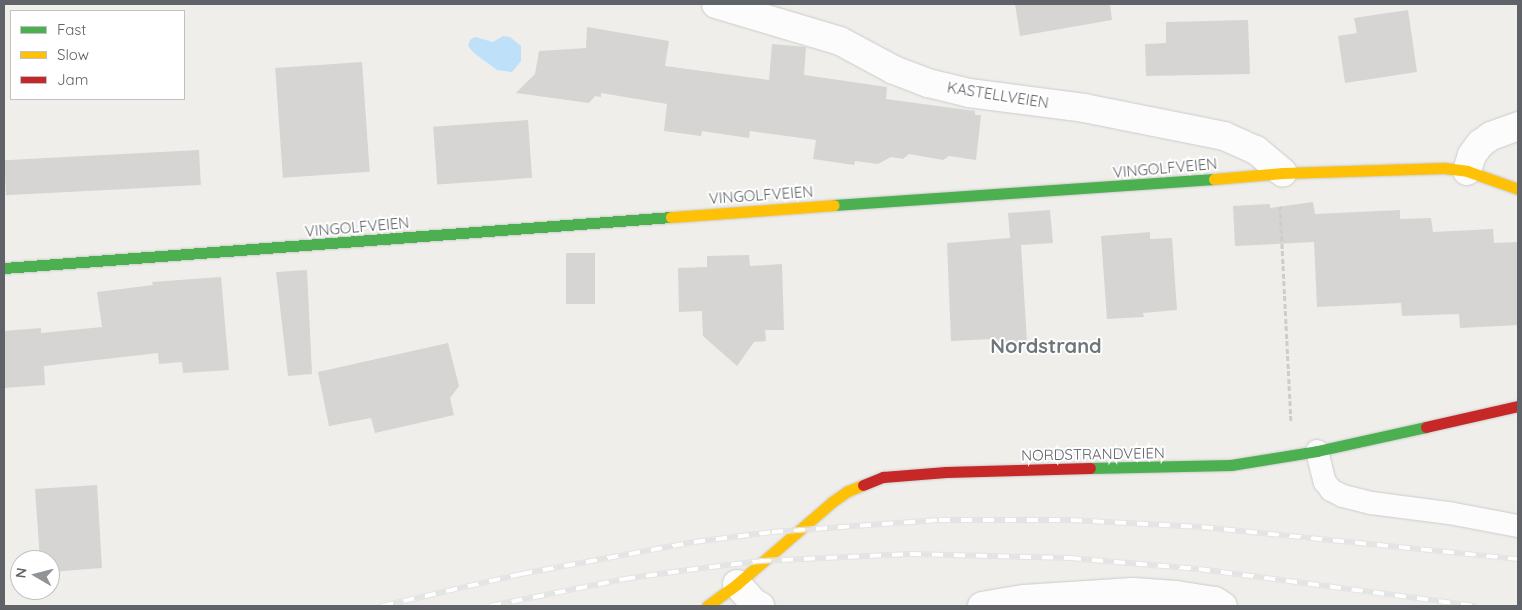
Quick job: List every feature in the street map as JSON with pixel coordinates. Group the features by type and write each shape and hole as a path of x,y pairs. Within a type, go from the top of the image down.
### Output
{"street":[{"name":"KASTELLVEIEN","path":"716,4 840,41 894,70 928,83 969,93 1102,111 1224,136 1256,150 1280,173"},
{"path":"1467,171 1472,155 1480,144 1490,136 1518,126"},
{"name":"VINGOLFVEIEN","path":"4,268 599,224 745,210 1137,186 1280,173 1444,168 1467,171 1518,189"},
{"name":"NORDSTRANDVEIEN","path":"707,606 737,584 848,490 883,477 946,472 1210,467 1317,451 1518,406"},
{"path":"737,584 754,603 760,606"},
{"path":"982,606 1024,599 1133,592 1176,594 1215,601 1224,606"}],"lane":[{"path":"1317,451 1325,482 1331,490 1343,496 1371,503 1449,513 1518,526"}],"path":[{"path":"1280,173 1291,424"}],"water":[{"path":"503,36 510,37 521,46 521,61 512,72 497,70 474,53 468,46 470,40 475,37 493,42"}],"building":[{"path":"1015,4 1110,4 1112,20 1020,36"},
{"path":"1408,10 1417,72 1345,83 1338,36 1357,33 1354,18"},
{"path":"1248,20 1250,74 1146,76 1145,44 1166,43 1166,22"},
{"path":"587,27 669,41 665,66 769,80 772,44 806,47 804,75 887,87 886,99 975,111 975,115 981,115 976,160 949,156 943,160 909,154 903,159 891,157 878,164 855,161 854,165 813,159 816,140 750,131 749,138 702,131 701,136 664,131 667,104 601,93 601,97 595,96 589,103 516,93 535,74 539,51 586,48"},
{"path":"362,62 370,172 283,178 275,68"},
{"path":"528,120 532,178 437,184 433,127"},
{"path":"199,150 201,185 6,195 4,160"},
{"path":"1313,202 1315,214 1400,210 1400,219 1431,218 1433,232 1493,229 1494,243 1518,242 1518,325 1460,328 1459,314 1402,316 1401,303 1317,307 1314,242 1235,246 1233,206 1270,204 1270,208"},
{"path":"1050,210 1053,243 1021,245 1027,342 991,344 991,339 951,341 947,243 1010,238 1008,213"},
{"path":"1150,232 1150,239 1172,238 1177,310 1143,313 1144,317 1107,319 1101,236"},
{"path":"566,253 595,253 595,304 566,304"},
{"path":"749,255 750,266 782,264 784,330 765,330 766,341 754,342 737,366 703,336 702,311 679,312 678,268 707,267 707,256"},
{"path":"307,270 312,374 288,376 276,272"},
{"path":"221,277 229,370 183,373 182,362 159,364 158,353 44,366 45,385 4,388 4,331 41,328 41,333 102,327 97,292 153,285 152,282"},
{"path":"448,343 459,386 450,398 454,415 375,433 371,418 329,426 318,372"},
{"path":"97,485 102,568 60,571 60,550 39,550 35,489"}],"railway":[{"path":"382,606 521,574 694,542 772,532 939,520 1071,520 1202,527 1518,559"},
{"path":"490,606 624,579 687,570 760,561 910,554 1070,558 1199,569 1476,606"}],"traffic: fast":[{"path":"834,205 1214,179"},
{"path":"4,268 671,217"},
{"path":"1090,468 1231,465 1317,451 1426,427"}],"traffic: slow":[{"path":"1214,179 1283,173 1444,168 1467,171 1518,189"},
{"path":"671,217 834,205"},
{"path":"707,606 737,584 832,502 848,491 863,485"}],"traffic: jam":[{"path":"1426,427 1518,406"},
{"path":"863,485 883,477 946,472 1090,468"}],"district":[{"name":"Nordstrand","path":"1046,345"}]}
